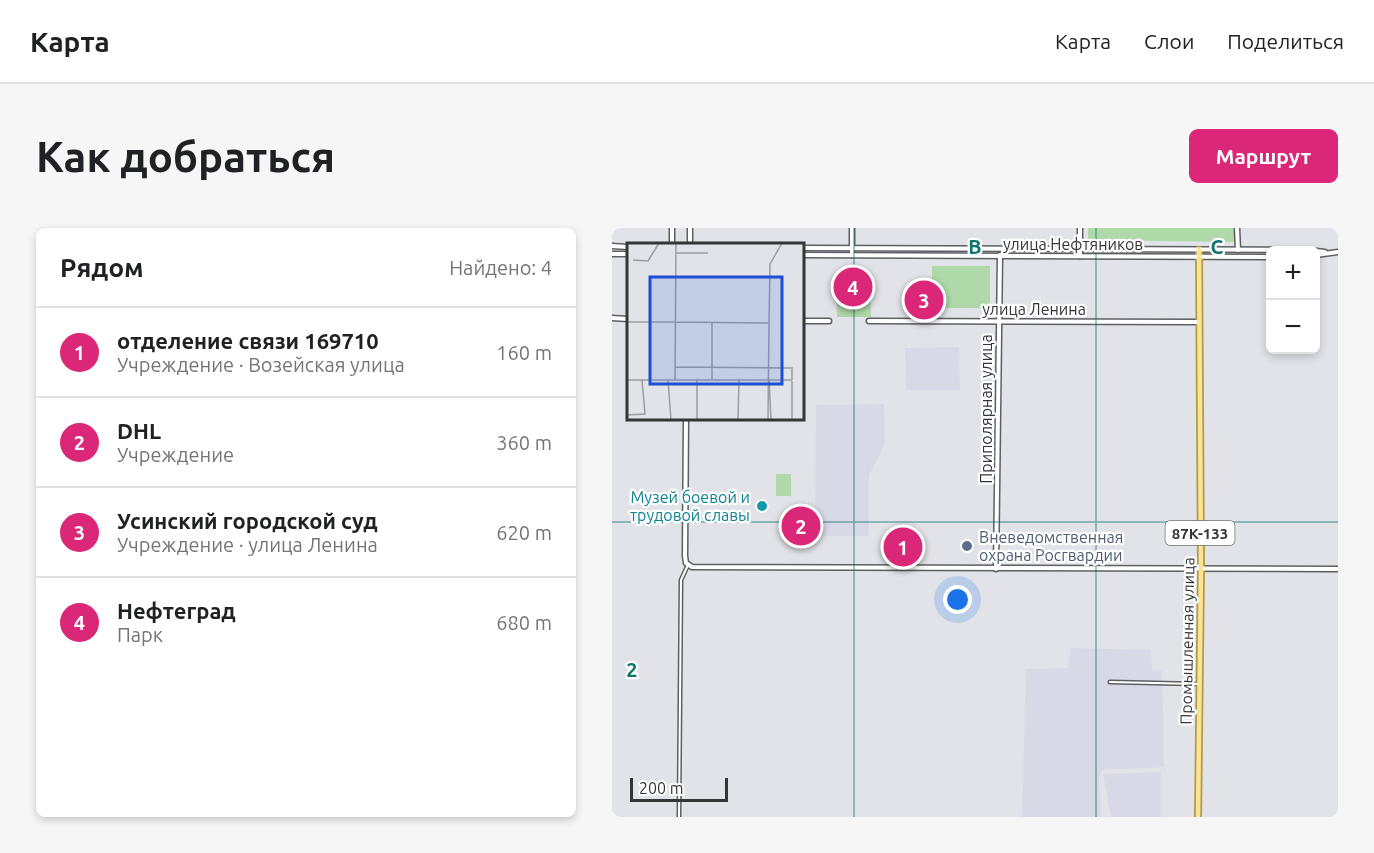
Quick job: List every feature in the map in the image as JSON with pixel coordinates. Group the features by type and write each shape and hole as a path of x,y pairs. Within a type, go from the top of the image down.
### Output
{"main road":[{"path":"852,228 852,255"},
{"path":"1080,228 1080,256"},
{"path":"1237,228 1238,250"},
{"path":"612,246 627,247"},
{"name":"улица Нефтяников","path":"804,248 1266,250"},
{"name":"Приполярная улица","path":"996,569 999,249"},
{"name":"Промышленная улица","path":"1198,817 1201,570 1199,250"},
{"path":"1320,253 1338,252"},
{"name":"улица Нефтяников","path":"804,255 1266,257"},
{"path":"612,318 627,319"},
{"path":"804,321 829,321"},
{"name":"улица Ленина","path":"869,321 1199,322"},
{"path":"686,420 684,556 688,565 996,569 1338,569"}],"street":[{"path":"679,817 681,580 688,565"},
{"path":"1110,682 1199,684"}],"shaded area":[{"path":"959,347 960,390 906,390 905,348"},
{"path":"884,404 885,444 869,475 869,536 815,536 816,405"},
{"path":"1070,648 1151,650 1152,670 1162,671 1164,767 1102,770 1099,779 1101,817 1022,817 1026,669 1069,668"},
{"path":"1161,772 1161,817 1111,817 1103,774"}],"green space":[{"path":"1088,228 1235,228 1236,242 1088,240"},
{"path":"932,266 990,266 990,308 945,308 932,290"},
{"path":"836,278 870,278 871,317 837,317"},
{"path":"776,474 791,474 791,496 776,496"}],"place":[{"name":"Нефтеград","path":"853,287"},
{"name":"Усинский городской суд","path":"924,300"},
{"name":"Музей боевой и трудовой славы","path":"762,506"},
{"name":"DHL","path":"801,526"},
{"name":"Вневедомственная охрана Росгвардии","path":"967,546"},
{"name":"отделение связи 169710","path":"903,547"}]}
